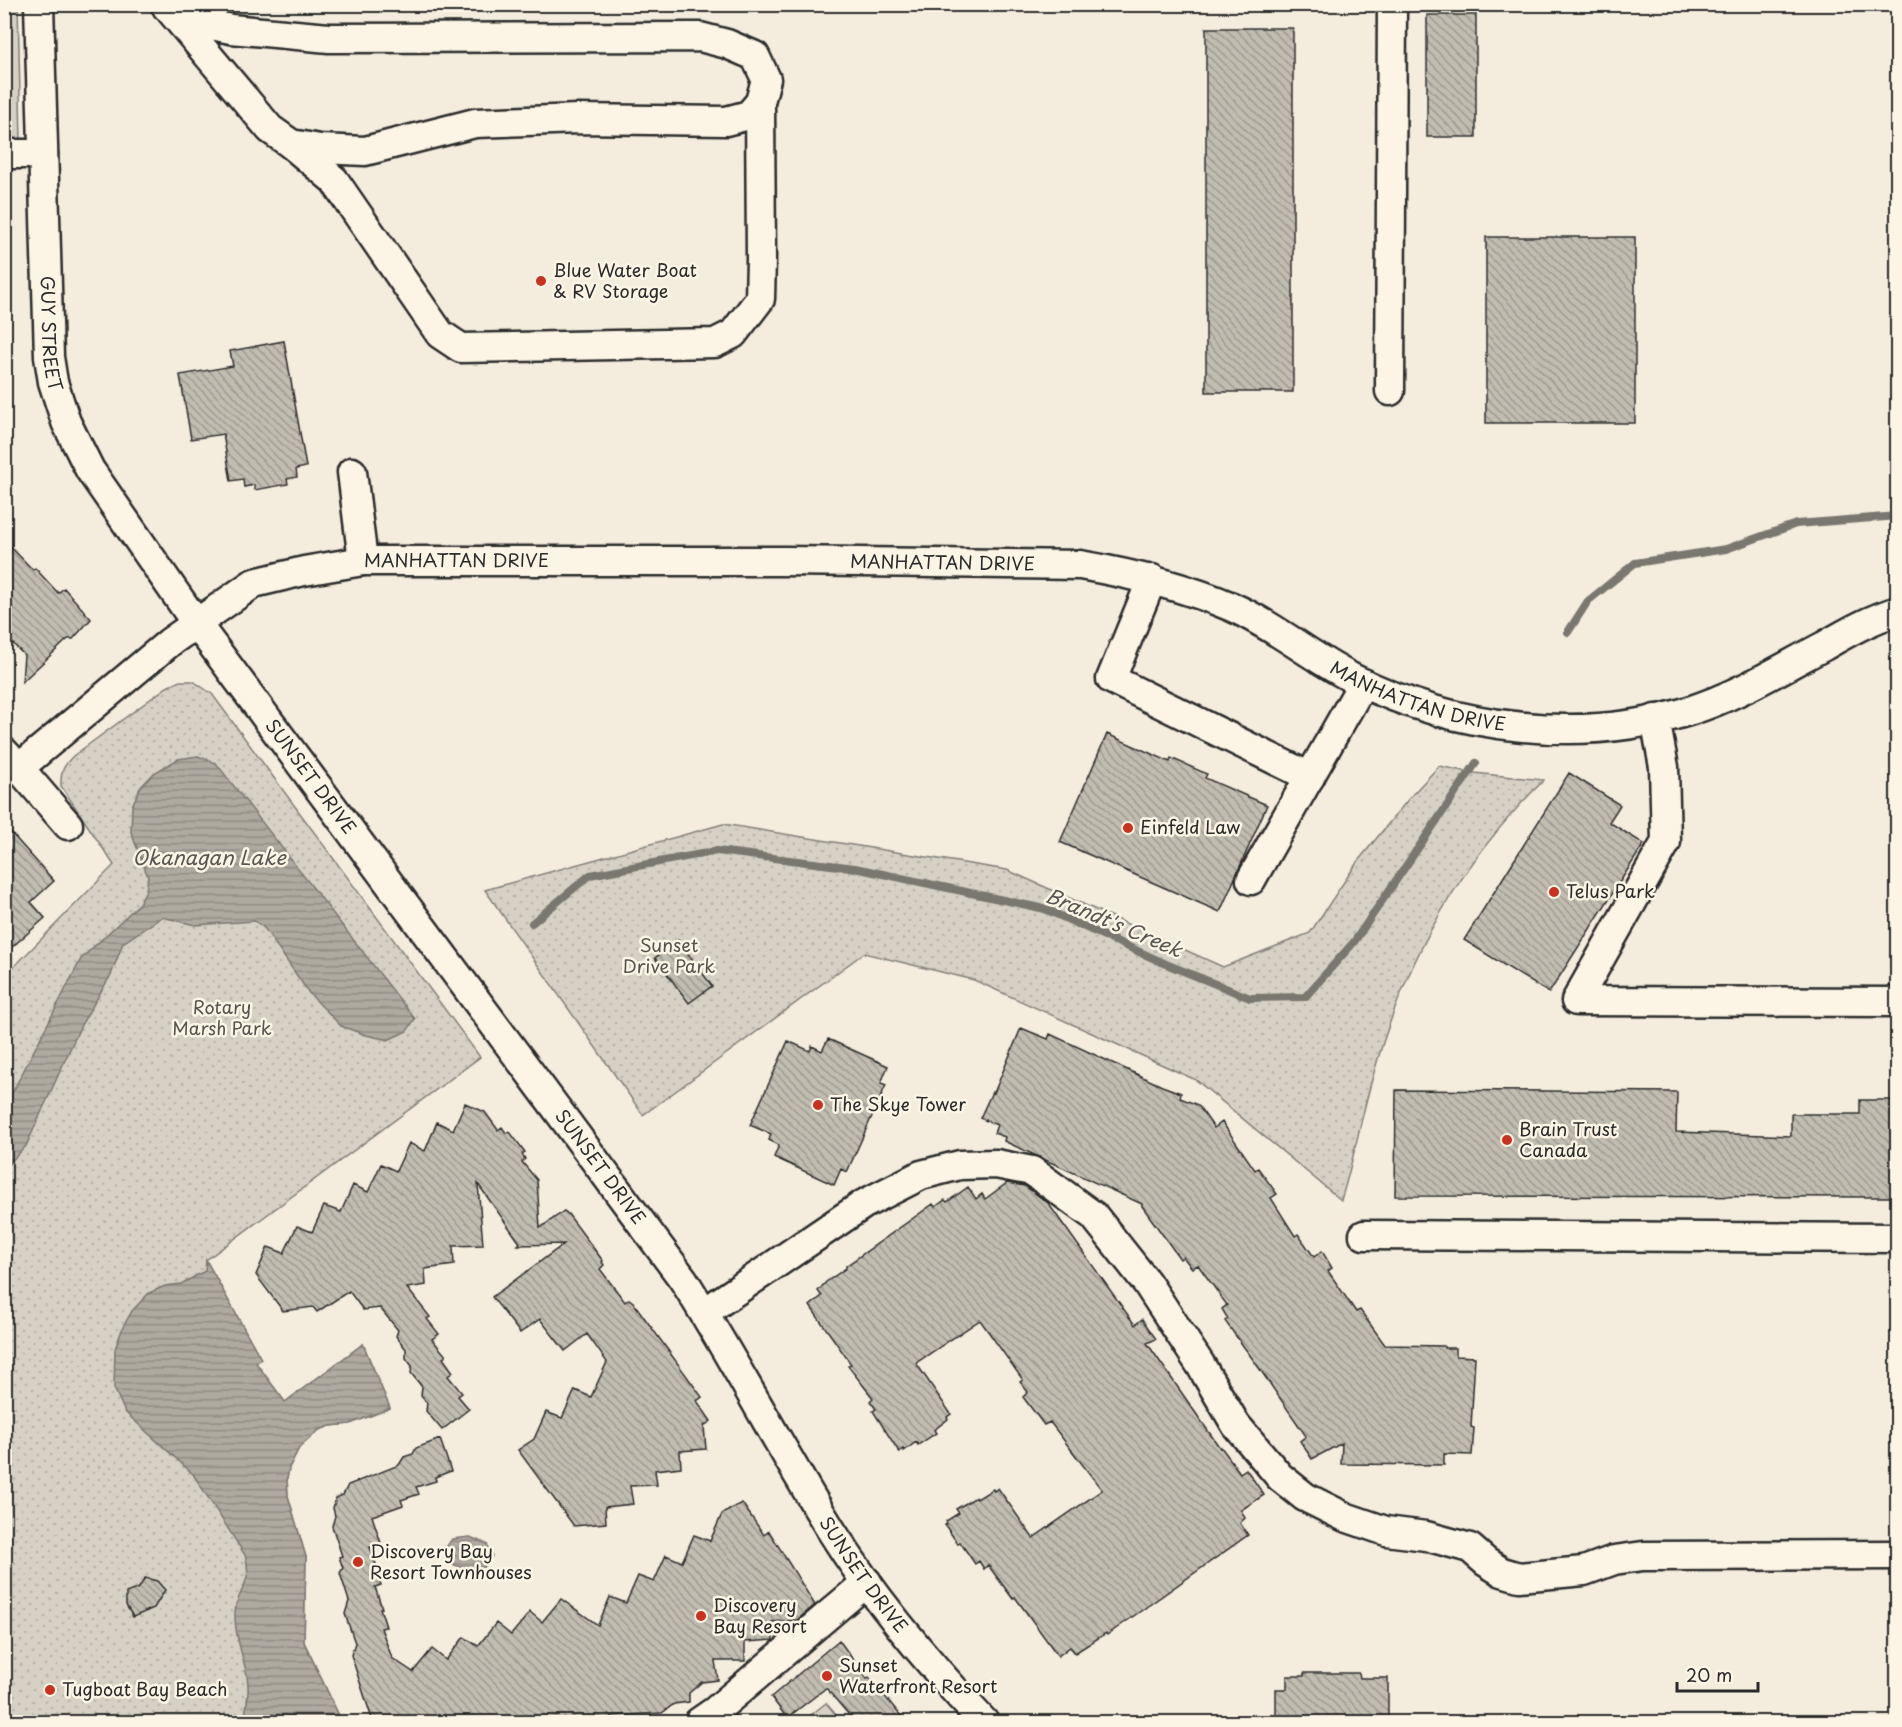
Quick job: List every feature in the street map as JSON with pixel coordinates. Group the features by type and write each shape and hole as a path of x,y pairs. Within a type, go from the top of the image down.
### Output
{"street":[{"name":"GUY STREET","path":"39,4 47,333 53,382 66,422 90,470 196,623"},
{"path":"1390,391 1392,4"},
{"path":"166,6 202,23 231,29 329,38 700,37 727,44 755,56 766,79 760,102 759,299 733,334 715,343 461,348 440,334 334,180 270,129 166,6"},
{"path":"291,144 320,149 365,151 476,123 578,119 726,121 749,115 760,102"},
{"path":"4,154 43,154"},
{"path":"352,472 363,561"},
{"name":"MANHATTAN DRIVE","path":"12,760 196,623 254,583 304,571 363,561 1080,564 1152,579 1234,608 1363,683 1392,697 1471,720 1581,729 1631,723 1689,711 1748,687 1855,627 1898,611"},
{"path":"1152,579 1111,679 1310,777"},
{"name":"SUNSET DRIVE","path":"196,623 683,1279 705,1312 832,1532 901,1627 984,1722"},
{"path":"1251,880 1363,683"},
{"path":"1655,718 1664,767 1666,842 1576,1001 1898,1002"},
{"path":"12,760 68,825"},
{"path":"705,1312 864,1204 921,1174 960,1165 996,1164 1032,1171 1094,1216 1147,1283 1200,1364 1236,1425 1280,1477 1305,1497 1345,1517 1386,1531 1426,1536 1470,1548 1502,1572 1519,1577 1584,1571 1614,1560 1643,1556 1898,1556"},
{"path":"1364,1235 1898,1238"},
{"path":"699,1722 732,1697 867,1582"}],"green space":[{"path":"4,5 18,5 21,143 5,143"},
{"path":"4,5 9,5 11,143 4,143"},
{"name":"Rotary Marsh Park","path":"180,681 193,681 212,694 480,1057 206,1260 261,1359 256,1363 285,1402 363,1344 390,1408 350,1424 330,1426 319,1430 299,1448 289,1468 287,1478 288,1496 306,1557 304,1642 342,1722 5,1722 4,977 114,865 61,786 65,766 73,756 167,687"},
{"name":"Sunset Drive Park","path":"1439,766 1474,773 1544,780 1486,845 1438,917 1418,955 1386,1034 1341,1200 1196,1080 974,980 864,953 643,1115 485,890 723,824 1007,870 1223,967 1310,933 1358,861 1411,796"},
{"path":"826,1703 842,1722 802,1722"}],"water":[{"name":"Okanagan Lake","path":"198,756 216,763 415,1019 407,1031 388,1040 341,1026 309,993 265,929 255,921 195,925 162,917 123,943 111,975 81,1025 26,1146 5,1168 5,1107 81,959 139,904 146,890 148,877 131,832 132,806 140,788 154,773 178,759"},
{"path":"206,1260 261,1359 256,1363 285,1402 363,1344 390,1408 350,1424 330,1426 319,1430 299,1448 289,1468 287,1478 288,1496 306,1557 304,1642 342,1722 244,1722 248,1682 237,1636 235,1612 248,1573 245,1555 193,1474 125,1412 114,1388 115,1349 132,1311 149,1293 165,1286 181,1284 205,1271"},
{"path":"470,1537 487,1544 492,1556 484,1567 466,1569 449,1563 444,1550 452,1539"}],"building":[{"path":"1427,15 1476,15 1476,137 1427,137"},
{"path":"1206,28 1293,28 1293,392 1206,392"},
{"path":"1486,237 1635,237 1635,423 1486,423"},
{"path":"284,341 306,467 296,469 297,477 287,479 288,484 255,490 254,485 244,487 243,479 231,481 223,434 191,439 180,375 233,366 230,351"},
{"path":"4,540 58,593 64,588 91,619 73,639 68,639 22,682 24,655 4,635"},
{"path":"1107,734 1170,762 1171,758 1207,774 1205,778 1267,805 1220,912 1060,842"},
{"name":"Telus Park","path":"1569,773 1620,805 1609,822 1644,844 1549,993 1464,940"},
{"path":"4,825 54,881 31,902 45,918 4,954"},
{"path":"678,940 712,986 689,1003 655,958"},
{"path":"1021,1028 1048,1039 1050,1034 1181,1093 1180,1098 1198,1105 1214,1128 1222,1122 1255,1170 1258,1168 1277,1194 1271,1198 1295,1236 1298,1234 1314,1257 1322,1251 1332,1268 1328,1271 1356,1312 1360,1310 1385,1345 1444,1346 1444,1348 1456,1348 1456,1356 1475,1357 1471,1427 1474,1428 1472,1455 1444,1454 1444,1465 1341,1464 1342,1443 1312,1459 1300,1441 1306,1436 1225,1321 1228,1319 1222,1309 1227,1305 1198,1265 1192,1268 1183,1257 1180,1259 1142,1204 1004,1141 1005,1137 994,1133 997,1125 980,1118 992,1092 994,1093"},
{"name":"The Skye Tower","path":"828,1039 888,1066 881,1083 886,1085 847,1172 841,1169 834,1185 774,1157 779,1145 769,1140 771,1134 750,1125 788,1041 810,1051 812,1046 822,1051"},
{"path":"1396,1090 1677,1092 1676,1132 1791,1136 1791,1114 1860,1114 1860,1100 1898,1100 1898,1138 1894,1138 1894,1197 1395,1196"},
{"path":"465,1103 485,1112 498,1130 502,1127 506,1133 510,1132 525,1152 522,1154 525,1159 522,1162 537,1180 540,1228 564,1211 568,1214 603,1261 604,1265 600,1269 625,1302 629,1299 633,1302 702,1397 697,1401 711,1421 704,1426 706,1449 680,1451 681,1467 655,1470 657,1485 630,1486 633,1504 605,1507 606,1523 574,1526 518,1450 534,1439 546,1412 562,1418 575,1390 591,1397 607,1362 587,1334 565,1351 540,1319 520,1333 492,1297 564,1244 518,1245 520,1243 478,1184 483,1245 453,1246 454,1265 425,1269 426,1285 407,1288 430,1317 427,1319 439,1334 432,1339 446,1356 443,1358 453,1372 448,1376 462,1393 458,1396 469,1409 442,1430 426,1411 427,1403 421,1396 422,1387 411,1373 412,1366 406,1358 406,1349 396,1336 398,1330 380,1308 363,1310 349,1291 317,1312 313,1307 283,1311 256,1275 268,1247 284,1253 297,1226 312,1232 324,1206 341,1212 353,1185 368,1192 381,1164 396,1171 409,1143 425,1151 437,1122 453,1130"},
{"path":"1007,1183 1025,1186 1048,1203 1135,1325 1142,1319 1156,1339 1147,1343 1220,1448 1240,1473 1246,1469 1264,1495 1241,1510 1245,1518 1240,1523 1248,1535 1107,1635 1106,1633 1075,1653 1070,1647 1058,1656 1015,1597 1013,1599 988,1565 984,1569 979,1561 975,1564 960,1542 958,1544 945,1525 946,1521 959,1513 956,1509 998,1488 1033,1538 1102,1490 1050,1422 1044,1425 1023,1397 1028,1392 1020,1382 1023,1380 980,1320 916,1363 951,1414 934,1430 936,1433 918,1445 916,1442 899,1452 873,1411 876,1409 870,1401 873,1398 848,1366 851,1364 810,1306 822,1296 818,1291 826,1282 933,1204 935,1207 945,1200 947,1202 968,1187 976,1199 982,1194 985,1199"},
{"name":"Discovery Bay Resort","path":"440,1439 451,1471 435,1477 436,1481 416,1487 419,1494 401,1500 403,1505 372,1516 381,1543 370,1547 381,1585 375,1587 386,1627 381,1628 392,1658 413,1672 432,1649 446,1660 464,1637 478,1646 496,1623 511,1635 530,1612 542,1622 561,1599 598,1625 610,1597 626,1603 638,1576 654,1582 666,1555 682,1562 694,1535 710,1541 722,1514 742,1503 764,1535 769,1531 815,1605 797,1620 772,1622 773,1640 745,1642 745,1661 715,1661 718,1680 702,1682 689,1693 689,1702 674,1704 662,1713 612,1716 611,1720 597,1718 587,1722 373,1722 351,1655 355,1643 345,1614 349,1601 340,1573 343,1568 339,1557 342,1556 332,1526 335,1516 333,1508 336,1498 343,1495 348,1485 399,1465 404,1457 413,1454 416,1448"},
{"path":"145,1578 157,1581 165,1590 154,1608 133,1617 126,1605 126,1593 139,1588"},
{"name":"Sunset Waterfront Resort","path":"839,1640 867,1679 869,1677 906,1722 855,1722 826,1688 787,1718 771,1697"},
{"path":"1304,1673 1359,1673 1360,1678 1388,1678 1388,1722 1276,1722 1276,1689 1287,1689 1287,1676 1304,1676"}],"waterway":[{"name":"Brandt's Creek","path":"1568,632 1588,601 1635,563 1726,549 1796,524 1898,516"},
{"name":"Brandt's Creek","path":"532,923 590,875 717,851 855,868 1045,909 1166,964 1250,998 1305,997 1354,942 1476,763"}],"place":[{"name":"Blue Water Boat & RV Storage","path":"541,281"},
{"name":"Einfeld Law","path":"1128,828"},
{"name":"Telus Park","path":"1554,892"},
{"name":"The Skye Tower","path":"818,1105"},
{"name":"Brain Trust Canada","path":"1507,1140"},
{"name":"Discovery Bay Resort Townhouses","path":"358,1562"},
{"name":"Discovery Bay Resort","path":"701,1616"},
{"name":"Sunset Waterfront Resort","path":"827,1676"},
{"name":"Tugboat Bay Beach","path":"50,1690"}]}
